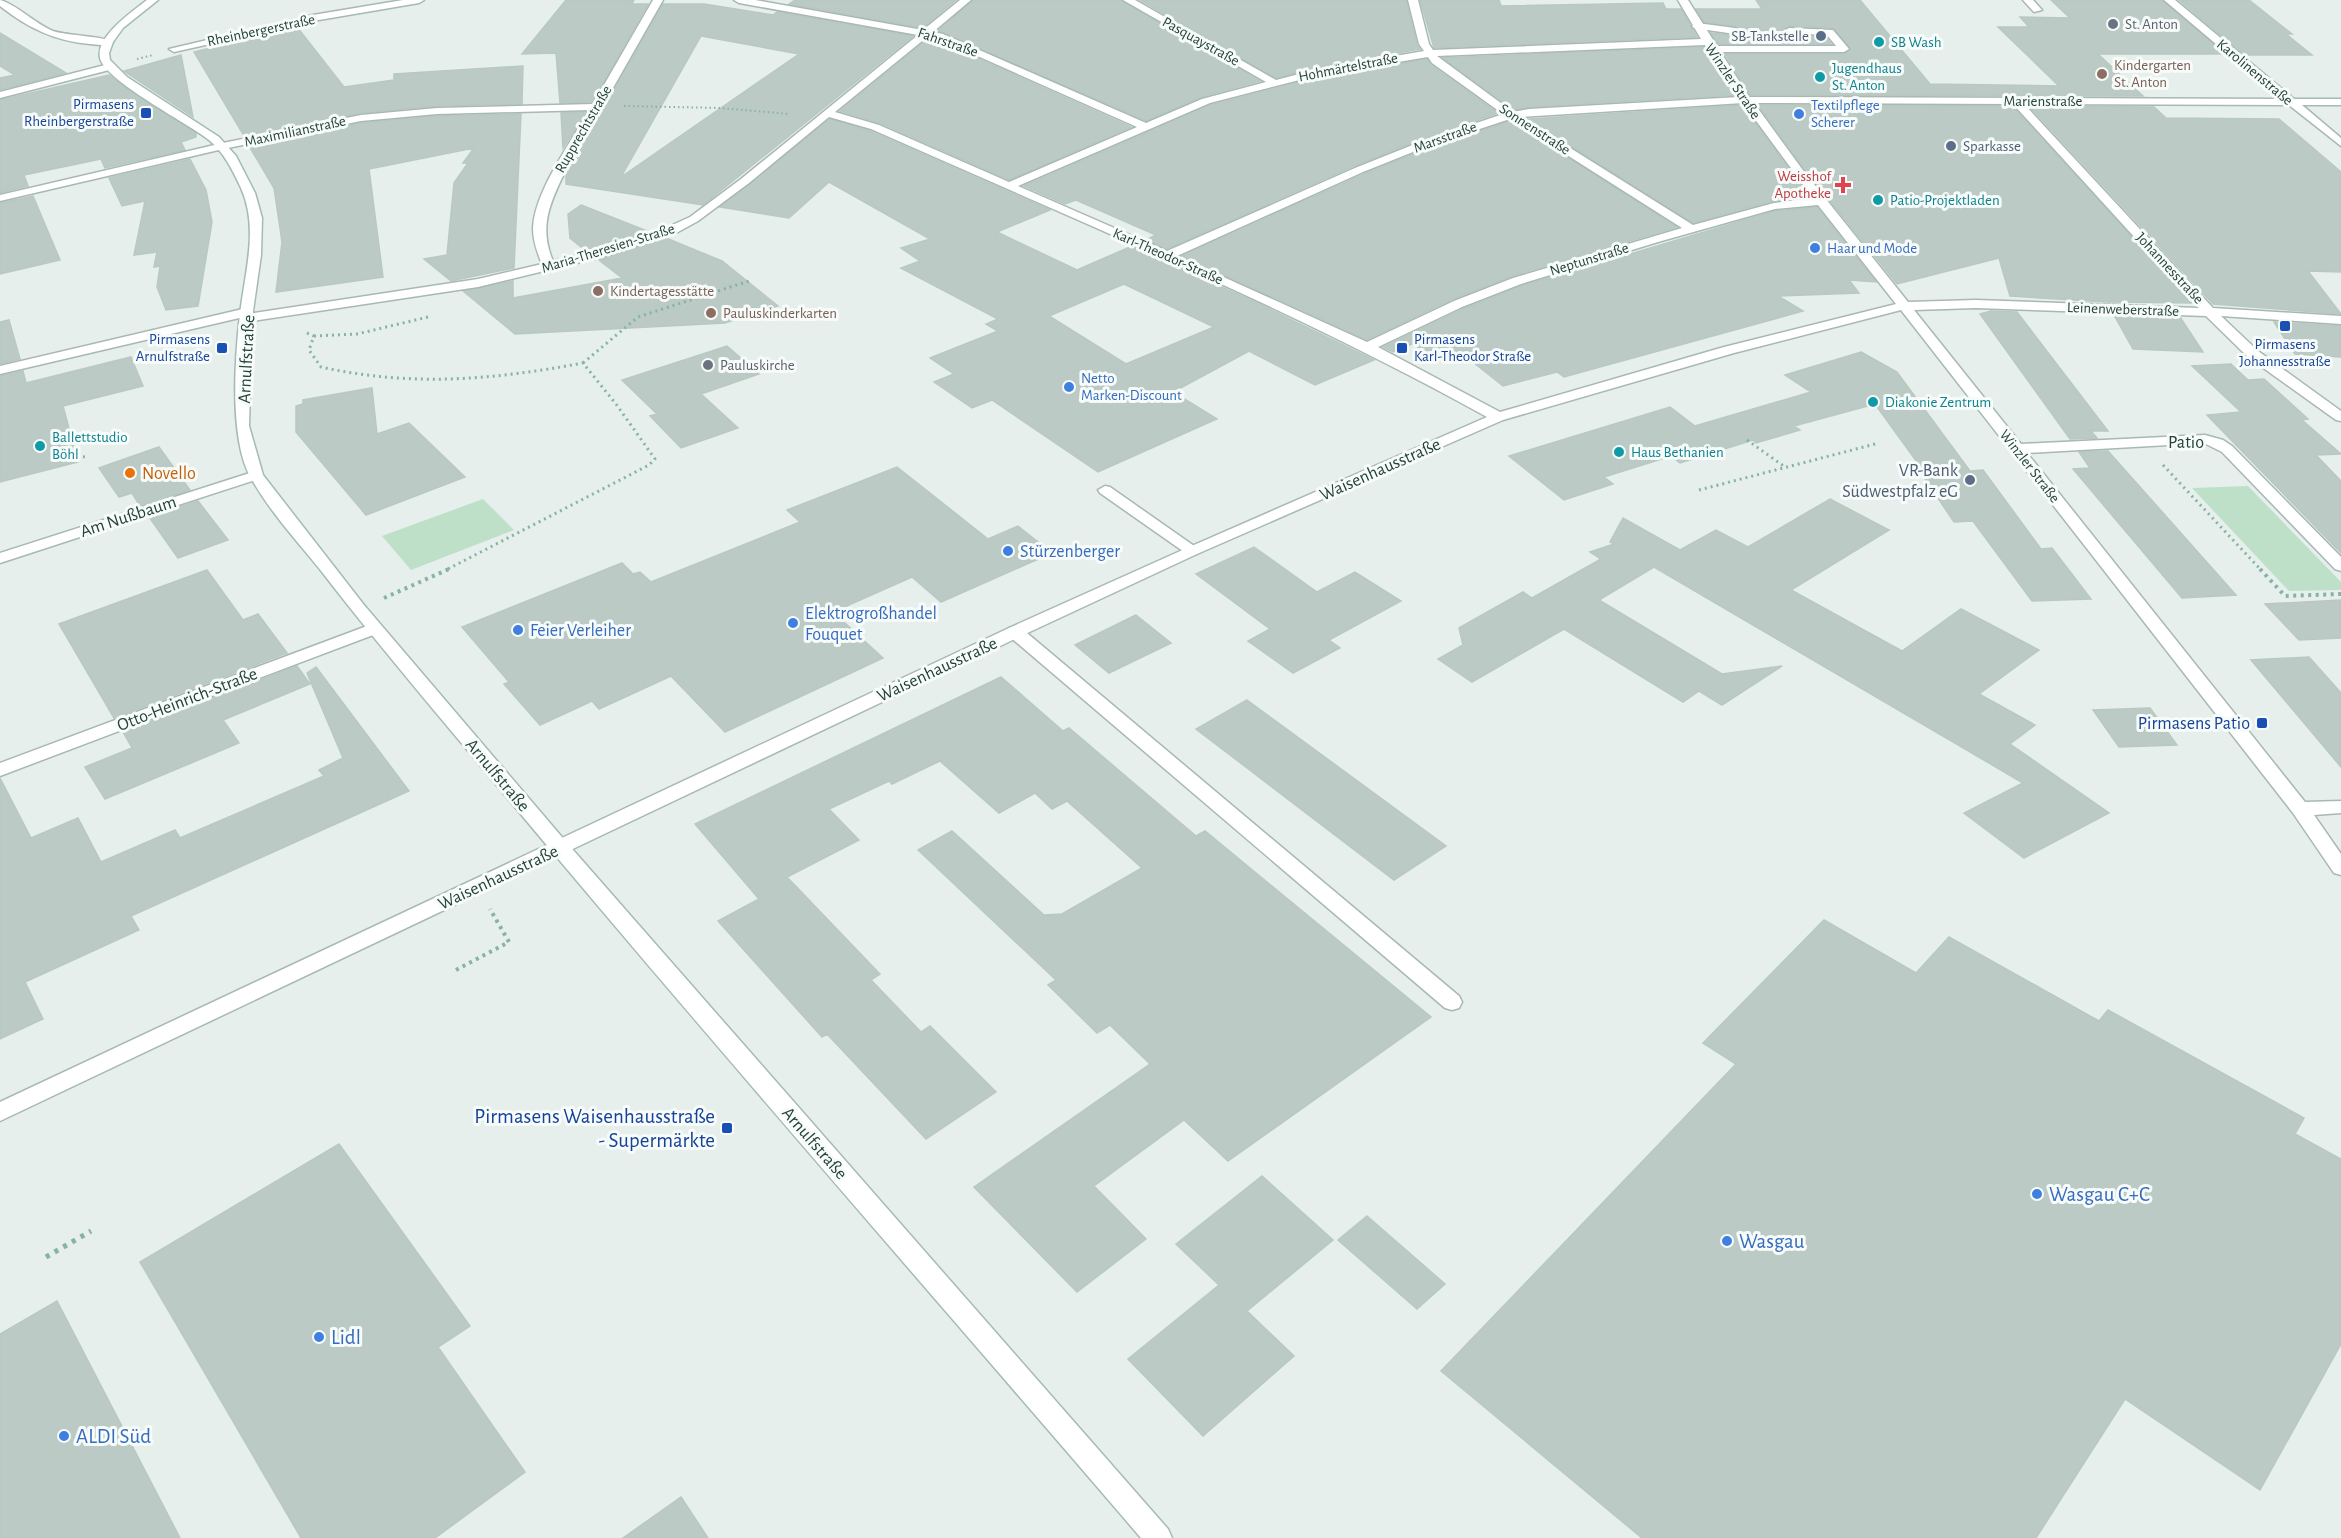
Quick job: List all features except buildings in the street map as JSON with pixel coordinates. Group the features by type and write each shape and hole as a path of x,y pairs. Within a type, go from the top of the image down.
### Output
{"street":[{"path":"0,95 109,67 104,53 108,42 120,26 153,0"},
{"name":"Rheinbergerstraße","path":"174,49 303,20 419,0"},
{"name":"Rupprechtstraße","path":"549,266 539,244 539,221 558,174 658,0"},
{"name":"Fahrstraße","path":"739,0 776,3 926,32 957,42 1144,126"},
{"name":"Maria-Theresien-Straße","path":"0,370 247,315 478,283 651,238 694,219 827,116 966,0"},
{"name":"Pasquaystraße","path":"1128,0 1274,83"},
{"name":"Sonnenstraße","path":"1413,0 1424,44 1436,62 1511,115 1692,229"},
{"name":"Winzler Straße","path":"1683,0 1744,100 1819,201 2300,809 2341,868"},
{"path":"2028,0 2037,10"},
{"name":"Karolinenstraße","path":"2169,0 2341,143"},
{"path":"0,2 48,34 79,41 108,42"},
{"path":"1697,26 1735,31"},
{"name":"Hohmärtelstraße","path":"1009,186 1206,101 1356,64 1471,50 1710,45 1844,49 1830,32 1789,31"},
{"name":"Arnulfstraße","path":"109,67 123,79 206,131 223,146 249,193 256,218 255,255 247,315 242,426 256,475 358,608 560,848 1159,1538"},
{"name":"Marienstraße","path":"1744,100 2341,102"},
{"name":"Marsstraße","path":"1167,256 1359,170 1511,115 1568,108 1744,100"},
{"name":"Johannesstraße","path":"2015,100 2211,312 2253,354 2341,417"},
{"name":"Maximilianstraße","path":"0,198 223,146 351,120 403,113 595,107"},
{"name":"Karl-Theodor-Straße","path":"827,116 867,124 1369,346 1498,417"},
{"name":"Neptunstraße","path":"1369,346 1458,304 1516,281 1774,206 1819,201"},
{"name":"Leinenweberstraße","path":"1904,306 1976,304 2211,312 2341,320"},
{"name":"Waisenhausstraße","path":"0,1112 1015,632 1192,551 1498,417 1730,350 1904,306"},
{"name":"Patio","path":"2016,448 2205,439 2218,443 2227,449 2341,566"},
{"name":"Am Nußbaum","path":"0,558 256,475"},
{"path":"1106,490 1192,551"},
{"name":"Otto-Heinrich-Straße","path":"0,770 375,628"},
{"path":"1015,632 1452,1002"},
{"path":"2300,809 2341,807"}],"path":[{"path":"109,67 174,49"},
{"path":"595,107 701,107 827,116"},
{"path":"304,332 314,336 309,350 321,367 354,376 391,380 442,381 513,377 583,363 638,317 752,280"},
{"path":"358,608 473,558 649,465 655,459 583,363"},
{"path":"1747,440 1786,468"},
{"path":"2142,443 2285,596 2341,594"},
{"path":"1699,490 1879,444"},
{"path":"77,456 86,457"},
{"path":"456,970 509,942 477,886"},
{"path":"46,1257 91,1232"}],"green space":[{"path":"2248,486 2341,582 2341,590 2289,591 2192,488"},
{"path":"483,499 514,530 411,570 382,536"}],"place":[{"name":"St. Anton","path":"2113,24"},
{"name":"SB-Tankstelle","path":"1821,36"},
{"name":"SB Wash","path":"1879,42"},
{"name":"Kindergarten St. Anton","path":"2102,74"},
{"name":"Jugendhaus St. Anton","path":"1820,77"},
{"name":"Pirmasens Rheinbergerstraße","path":"146,113"},
{"name":"Textilpflege Scherer","path":"1799,114"},
{"name":"Sparkasse","path":"1951,146"},
{"name":"Weisshof Apotheke","path":"1843,185"},
{"name":"Patio-Projektladen","path":"1878,200"},
{"name":"Haar und Mode","path":"1815,248"},
{"name":"Kindertagesstätte","path":"598,291"},
{"name":"Pauluskinderkarten","path":"711,313"},
{"name":"Pirmasens Johannesstraße","path":"2285,326"},
{"name":"Pirmasens Arnulfstraße","path":"222,348"},
{"name":"Pirmasens Karl-Theodor Straße","path":"1402,348"},
{"name":"Pauluskirche","path":"708,365"},
{"name":"Netto Marken-Discount","path":"1069,387"},
{"name":"Diakonie Zentrum","path":"1873,402"},
{"name":"Ballettstudio Böhl","path":"40,446"},
{"name":"Haus Bethanien","path":"1619,452"},
{"name":"Novello","path":"130,473"},
{"name":"VR-Bank Südwestpfalz eG","path":"1970,480"},
{"name":"Stürzenberger","path":"1008,551"},
{"name":"Elektrogroßhandel Fouquet","path":"793,623"},
{"name":"Feier Verleiher","path":"518,630"},
{"name":"Pirmasens Patio","path":"2262,723"},
{"name":"Pirmasens Waisenhausstraße - Supermärkte","path":"727,1128"},
{"name":"Wasgau C+C","path":"2037,1194"},
{"name":"Wasgau","path":"1727,1241"},
{"name":"Lidl","path":"319,1337"},
{"name":"ALDI Süd","path":"64,1436"}]}
